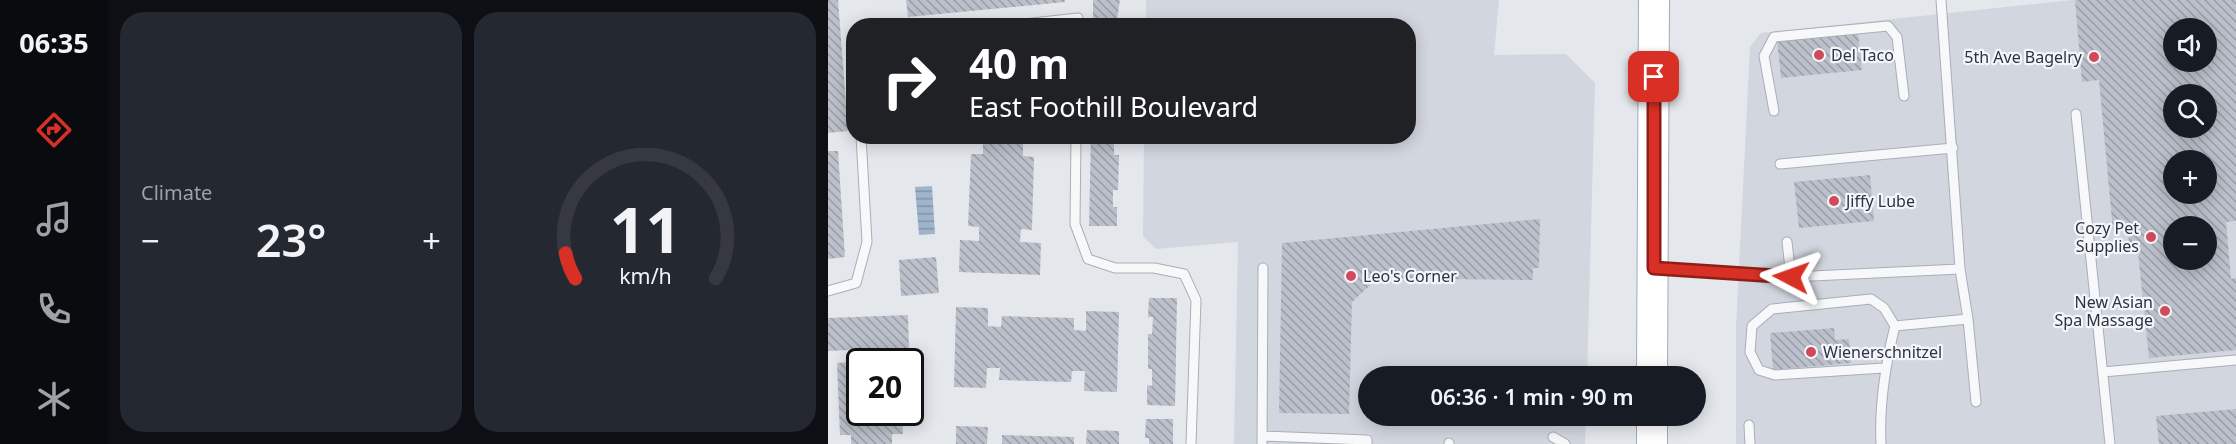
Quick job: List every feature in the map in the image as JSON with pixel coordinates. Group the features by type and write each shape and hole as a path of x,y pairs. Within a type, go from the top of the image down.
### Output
{"main road":[{"path":"1652,366 1654,0"},
{"path":"1652,426 1652,444"}],"lane":[{"path":"1941,0 1960,269 1968,319 1976,402"},
{"path":"1774,111 1764,56 1774,37 1888,27 1897,38 1904,96"},
{"path":"2076,114 2110,444"},
{"path":"828,291 856,283 867,242 861,144"},
{"path":"1076,144 1075,224 1088,259 1115,268 1154,268 1184,274 1196,300 1191,444"},
{"path":"1779,164 1953,148"},
{"path":"1787,242 1791,277"},
{"path":"1263,268 1262,440 1367,440 1367,444"},
{"path":"1654,268 1791,277 1960,269"},
{"path":"1881,444 1879,413 1884,368 1894,326 1884,308 1871,299 1772,309 1752,326 1750,352 1759,370 1775,375 1884,368"},
{"path":"1894,326 1968,319"},
{"path":"2103,372 2236,360"},
{"path":"1749,425 1750,444"},
{"path":"1553,437 1565,444"}],"shaded area":[{"path":"1146,0 1499,0 1494,55 1566,54 1595,83 1587,366 1358,366 1358,426 1586,426 1585,444 1234,444 1238,242 1156,249 1143,236 1144,144 1416,144 1416,18 1146,18"},
{"path":"2072,0 2236,0 2236,444 1736,444 1736,327 1750,47 1761,33"}],"water":[{"path":"932,186 935,234 919,235 915,187"}],"building":[{"path":"828,0 838,0 846,131 828,133"},
{"path":"906,0 1065,0 1065,2 908,17"},
{"path":"1093,0 1120,0 1117,18 1093,18"},
{"path":"2075,0 2236,0 2236,221 2226,222 2231,279 2236,278 2236,350 2149,358 2138,252 2130,253 2128,230 2113,231 2099,80 2082,82"},
{"name":"Del Taco","path":"1858,32 1862,70 1781,78 1777,40"},
{"path":"983,144 1023,144 1023,156 1034,157 1032,230 1021,229 1020,242 1041,243 1040,275 959,272 960,240 979,241 979,227 968,226 971,154 983,154"},
{"path":"1091,144 1114,144 1114,155 1119,155 1118,190 1113,190 1113,207 1117,207 1117,226 1089,226"},
{"path":"828,151 838,151 845,257 828,259"},
{"name":"Jiffy Lube","path":"1870,175 1874,221 1799,228 1794,182"},
{"path":"1540,219 1539,268 1533,268 1533,280 1378,278 1352,302 1349,414 1279,413 1282,243"},
{"path":"936,257 939,293 901,296 899,260"},
{"path":"1149,298 1177,298 1175,406 1147,405 1147,385 1152,386 1152,369 1148,369 1148,334 1152,334 1153,317 1148,317"},
{"path":"956,307 988,308 988,326 1001,327 1002,316 1074,318 1074,330 1086,331 1086,311 1119,312 1117,392 1084,391 1085,371 1072,371 1071,382 999,380 1000,368 987,368 986,388 954,387"},
{"path":"908,315 909,348 846,348 846,350 828,351 828,318"},
{"name":"Wienerschnitzel","path":"1834,328 1835,340 1849,339 1851,363 1773,370 1770,333"},
{"path":"846,362 846,426 903,426 903,434 892,434 892,444 851,444 851,435 840,435 837,363"},
{"path":"2236,409 2236,444 2159,444 2156,416"},
{"path":"1146,419 1173,419 1173,444 1149,444 1149,438 1145,438"},
{"path":"956,426 988,427 987,444 956,444"},
{"path":"1087,430 1119,431 1119,444 1086,444"},
{"path":"1002,435 1074,437 1074,444 1002,444"}],"place":[{"name":"Del Taco","path":"1819,55"},
{"name":"5th Ave Bagelry","path":"2094,57"},
{"name":"Jiffy Lube","path":"1834,201"},
{"name":"Cozy Pet Supplies","path":"2151,237"},
{"name":"Leo's Corner","path":"1351,276"},
{"name":"New Asian Spa Massage","path":"2165,311"},
{"name":"Wienerschnitzel","path":"1811,352"}],"route":[{"path":"1654,77 1654,268 1791,277"}]}
